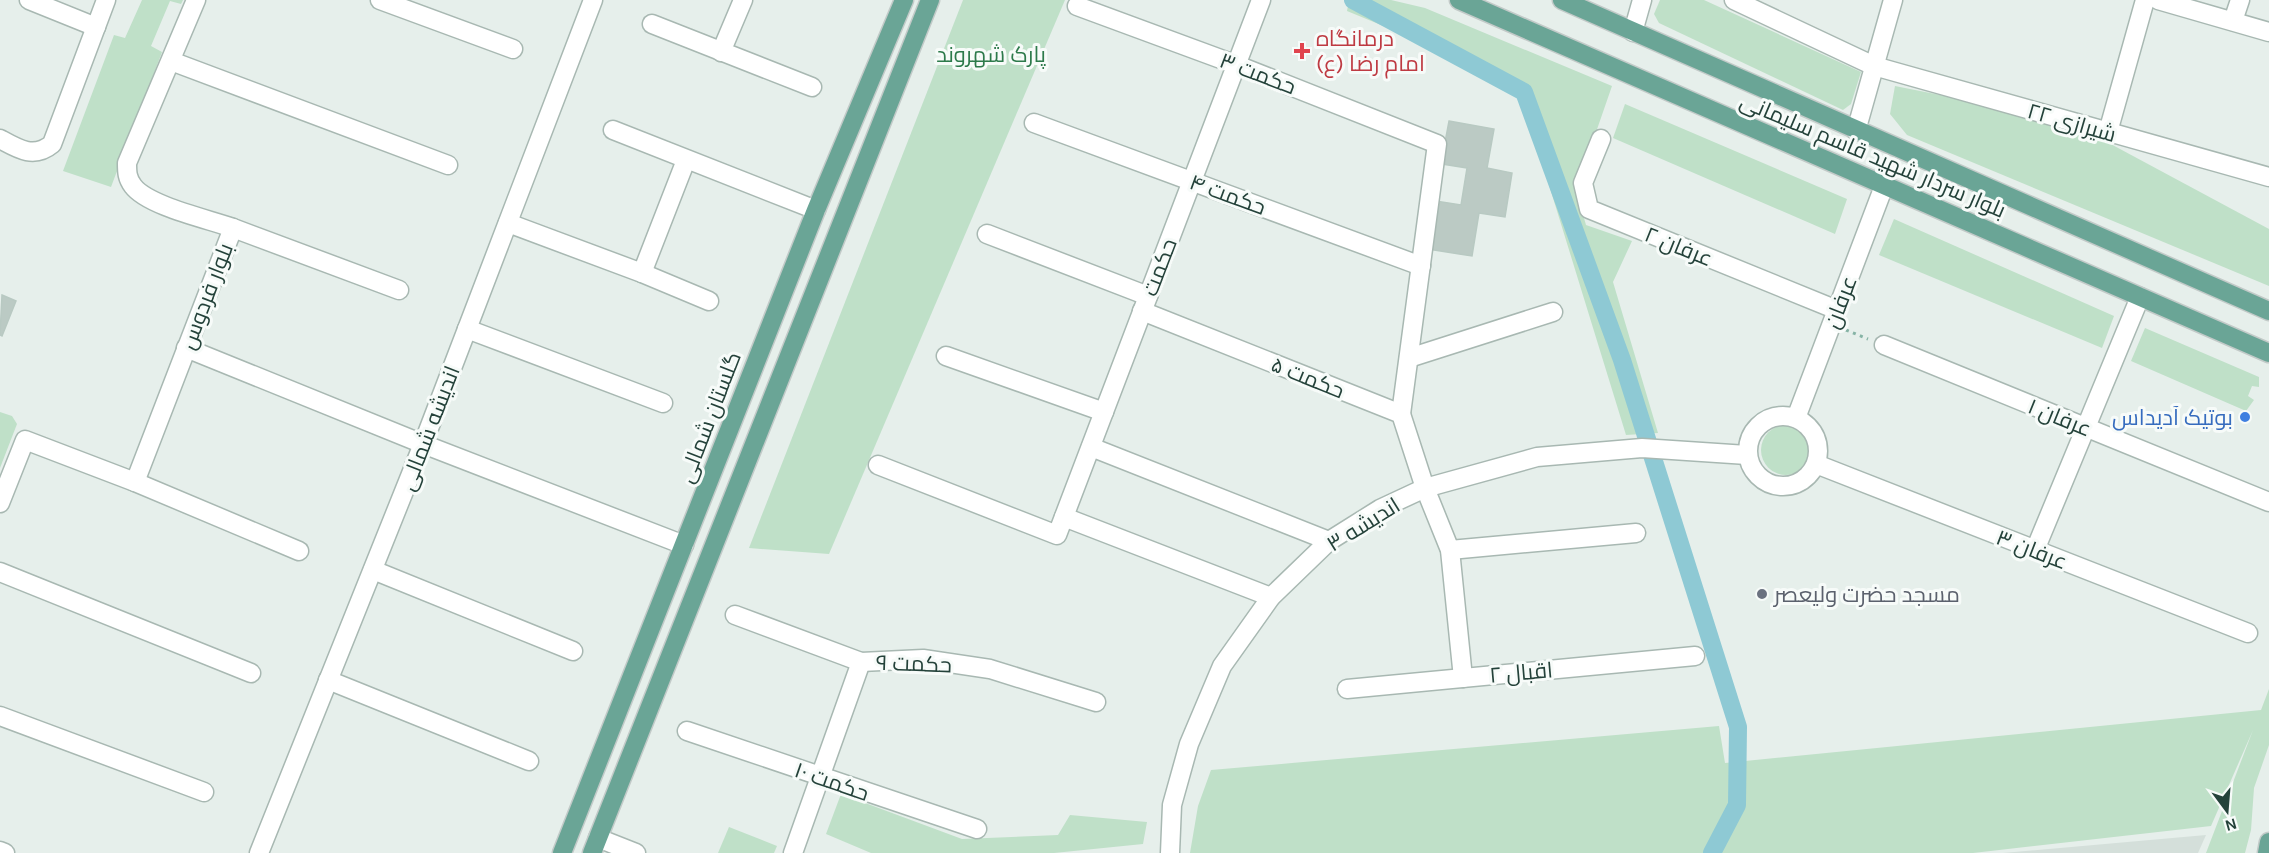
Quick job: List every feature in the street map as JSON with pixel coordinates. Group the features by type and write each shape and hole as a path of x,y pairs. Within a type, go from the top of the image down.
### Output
{"main road":[{"name":"گلستان شمالی","path":"562,853 816,210 904,0"},
{"path":"595,846 930,0"},
{"name":"بلوار سردار شهید قاسم سلیمانی","path":"1459,0 2269,353"},
{"name":"بلوار سردار شهید قاسم سلیمانی","path":"1562,0 2269,311"},
{"path":"684,544 709,554"},
{"path":"2267,853 2269,842"}],"street":[{"path":"29,0 96,27"},
{"path":"0,139 24,152 39,152 52,144 106,0"},
{"name":"بلوار فردوس","path":"135,482 233,228 149,199 134,188 127,177 127,163 196,0"},
{"path":"380,0 513,49"},
{"name":"اندیشه شمالی","path":"259,853 423,444 593,0"},
{"path":"722,52 743,0"},
{"name":"حکمت","path":"878,465 1057,535 1261,0"},
{"path":"1633,32 1642,0"},
{"name":"شیرازی ۲۲","path":"1734,0 1874,66 2269,177"},
{"path":"1856,131 1893,0"},
{"path":"2108,132 2145,0"},
{"path":"2158,0 2269,32"},
{"path":"2233,21 2240,0"},
{"name":"حکمت ۳","path":"1077,6 1237,64 1437,144 1421,266"},
{"path":"652,24 812,87"},
{"path":"171,61 448,165"},
{"name":"حکمت ۴","path":"1034,123 1421,266"},
{"path":"613,130 816,210"},
{"name":"عرفان ۲","path":"1601,139 1583,183 1589,209 1834,317"},
{"path":"642,273 686,160"},
{"name":"عرفان","path":"1796,418 1884,186"},
{"path":"508,223 642,273 709,301"},
{"path":"233,228 399,290"},
{"name":"حکمت ۵","path":"987,234 1401,414"},
{"path":"1421,266 1401,414 1425,488 1450,550 1463,678"},
{"path":"2035,550 2140,297"},
{"path":"1408,358 1553,312"},
{"path":"467,329 663,403"},
{"name":"عرفان ۱","path":"1884,345 2269,502"},
{"path":"186,348 423,444 684,544"},
{"path":"946,356 1104,412"},
{"path":"1778,415 1796,418 1811,429 1816,437 1818,446 1815,464 1804,479 1787,486 1778,486 1761,479 1754,472 1747,455 1750,437 1761,422 1778,415"},
{"path":"0,503 25,440 135,482 299,551"},
{"path":"1090,447 1329,542"},
{"name":"اندیشه ۳","path":"1170,853 1173,805 1189,744 1222,666 1272,597 1329,542 1380,509 1425,488 1537,457 1642,448 1747,455"},
{"name":"عرفان ۳","path":"1815,464 2248,633"},
{"path":"1064,517 1272,597"},
{"path":"1450,550 1636,533"},
{"path":"373,570 573,651"},
{"path":"0,572 251,673"},
{"name":"حکمت ۹","path":"735,615 861,662 923,659 990,669 1096,702"},
{"name":"اقبال ۲","path":"1347,688 1695,656"},
{"path":"793,853 861,662"},
{"path":"328,680 529,761"},
{"path":"0,716 204,792"},
{"name":"حکمت ۱۰","path":"687,731 978,829"},
{"path":"595,846 636,853"},
{"path":"0,851 5,853"}],"path":[{"path":"1834,317 1884,345"}],"shaded area":[{"path":"2206,835 2198,853 2003,853"}],"green space":[{"path":"142,0 183,0 181,4 170,1 151,46 162,52 111,187 63,171 114,35 125,38"},
{"name":"پارک شهروند","path":"963,0 1065,0 829,554 749,548"},
{"path":"1349,0 1391,0 1425,8 1612,86 1576,190 1586,225 1632,241 1613,282 1658,433 1626,435 1517,81 1347,11"},
{"path":"1660,0 1704,0 1861,72 1851,104 1843,110 1659,23 1654,14"},
{"path":"1895,86 2066,120 2269,229 2269,286 1907,135 1890,114"},
{"path":"1625,104 1847,199 1835,234 1613,138"},
{"path":"1894,219 2114,316 2102,348 1879,255"},
{"path":"2145,328 2259,377 2259,387 2252,386 2248,396 2254,400 2246,411 2131,361"},
{"path":"0,412 12,416 17,424 0,468"},
{"path":"1781,425 1791,425 1804,432 1811,445 1811,455 1804,468 1791,475 1781,475 1772,471 1765,464 1761,455 1761,445 1765,436 1772,429"},
{"path":"2269,689 2269,745 2254,788 2251,830 2245,853 2206,853 2253,730 2211,826 1973,853 1190,853 1198,806 1211,770 1719,726 1725,763 2261,710"},
{"path":"841,794 962,839 1058,835 1070,815 1147,822 1143,844 1054,853 871,853 826,834"},
{"path":"729,827 777,846 774,853 718,853"}],"building":[{"path":"1449,121 1494,129 1487,168 1512,173 1505,217 1479,213 1472,256 1427,249 1436,201 1461,205 1467,168 1441,164"},
{"path":"2,295 16,301 2,336 0,335"}],"waterway":[{"path":"1353,0 1524,92 1622,360 1738,727 1737,805 1712,853"}],"place":[{"name":"درمانگاه امام رضا (ع)","path":"1302,51"},
{"name":"بوتیک آدیداس","path":"2245,417"},
{"name":"مسجد حضرت ولیعصر","path":"1762,594"}]}
